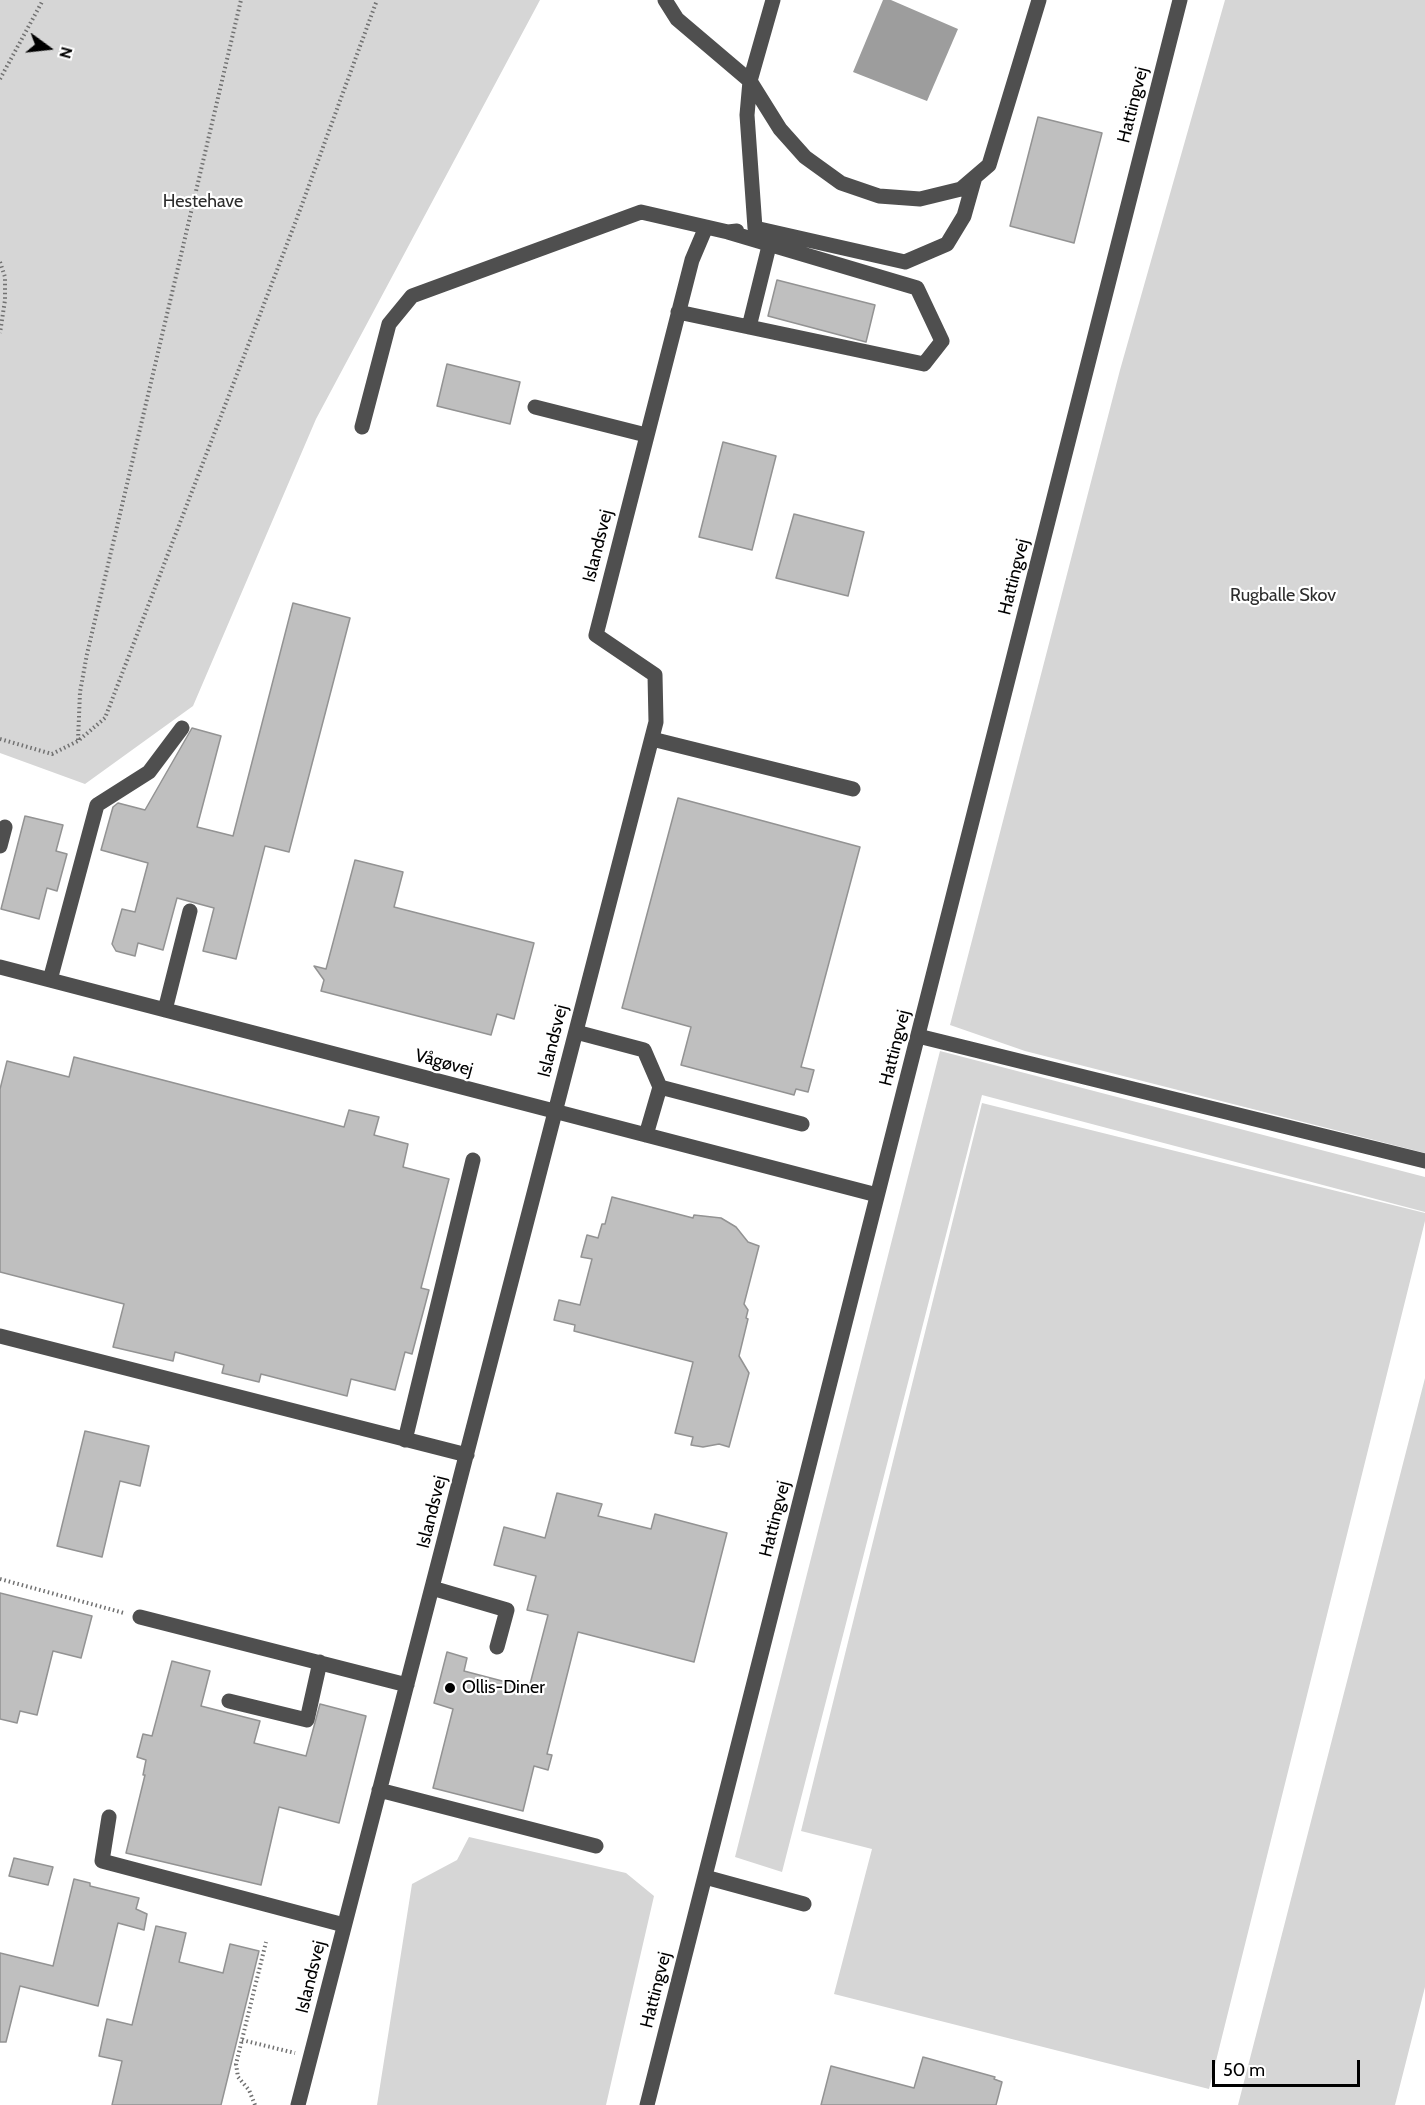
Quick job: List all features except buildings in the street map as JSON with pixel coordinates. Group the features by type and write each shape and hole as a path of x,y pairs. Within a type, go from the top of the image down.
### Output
{"street":[{"path":"665,0 677,19 750,81 780,129 805,157 841,183 879,196 920,199 962,189 989,165 1039,0"},
{"path":"755,228 747,115 750,81 772,0"},
{"name":"Hattingvej","path":"647,2105 1180,0"},
{"path":"728,232 755,228 905,262 947,244 964,216 975,177"},
{"path":"362,426 389,324 412,296 641,212 728,232 768,246 917,288 942,341 924,364 678,312"},
{"name":"Islandsvej","path":"298,2105 656,722 655,675 596,635 678,312 692,260 706,226"},
{"path":"748,327 768,246"},
{"path":"862,273 868,254"},
{"path":"536,407 646,435"},
{"path":"50,980 98,805 149,772 182,728"},
{"path":"652,739 853,789"},
{"path":"0,846 5,827"},
{"path":"165,1011 190,911"},
{"name":"Vågøvej","path":"0,968 877,1195"},
{"path":"576,1032 644,1050 660,1087 646,1135"},
{"path":"918,1036 1425,1161"},
{"path":"660,1087 802,1124"},
{"path":"405,1440 473,1160"},
{"path":"0,1336 466,1455"},
{"path":"432,1587 507,1610 497,1647"},
{"path":"140,1617 407,1685"},
{"path":"229,1701 307,1720 320,1662"},
{"path":"379,1790 596,1846"},
{"path":"109,1817 102,1861 344,1925"},
{"path":"705,1877 804,1904"}],"path":[{"path":"0,79 43,0"},
{"path":"78,741 80,692 87,654 241,0"},
{"path":"0,740 52,754 78,741 105,718 297,218 377,0"},
{"path":"0,262 5,277 5,300 0,333"},
{"path":"0,1579 140,1617"},
{"path":"255,2105 249,2090 238,2077 236,2064 266,1942"},
{"path":"242,2040 311,2056"}],"green space":[{"name":"Hestehave","path":"0,0 540,0 316,419 193,706 85,784 0,753"},
{"name":"Rugballe Skov","path":"1225,0 1425,0 1425,1153 1025,1051 950,1025 1120,370"},
{"path":"940,1051 1425,1177 1425,1212 982,1095 782,1872 735,1857"},
{"path":"982,1103 1425,1213 1425,1221 1209,2089 834,1994 872,1849 801,1831"},
{"path":"1425,1378 1425,1987 1395,2105 1238,2105"},
{"path":"469,1837 626,1873 654,1896 606,2105 377,2105 412,1884 457,1860"}],"shaded area":[{"path":"883,0 891,0 958,29 927,101 853,72"}],"place":[{"name":"Ollis-Diner","path":"450,1688"}]}
